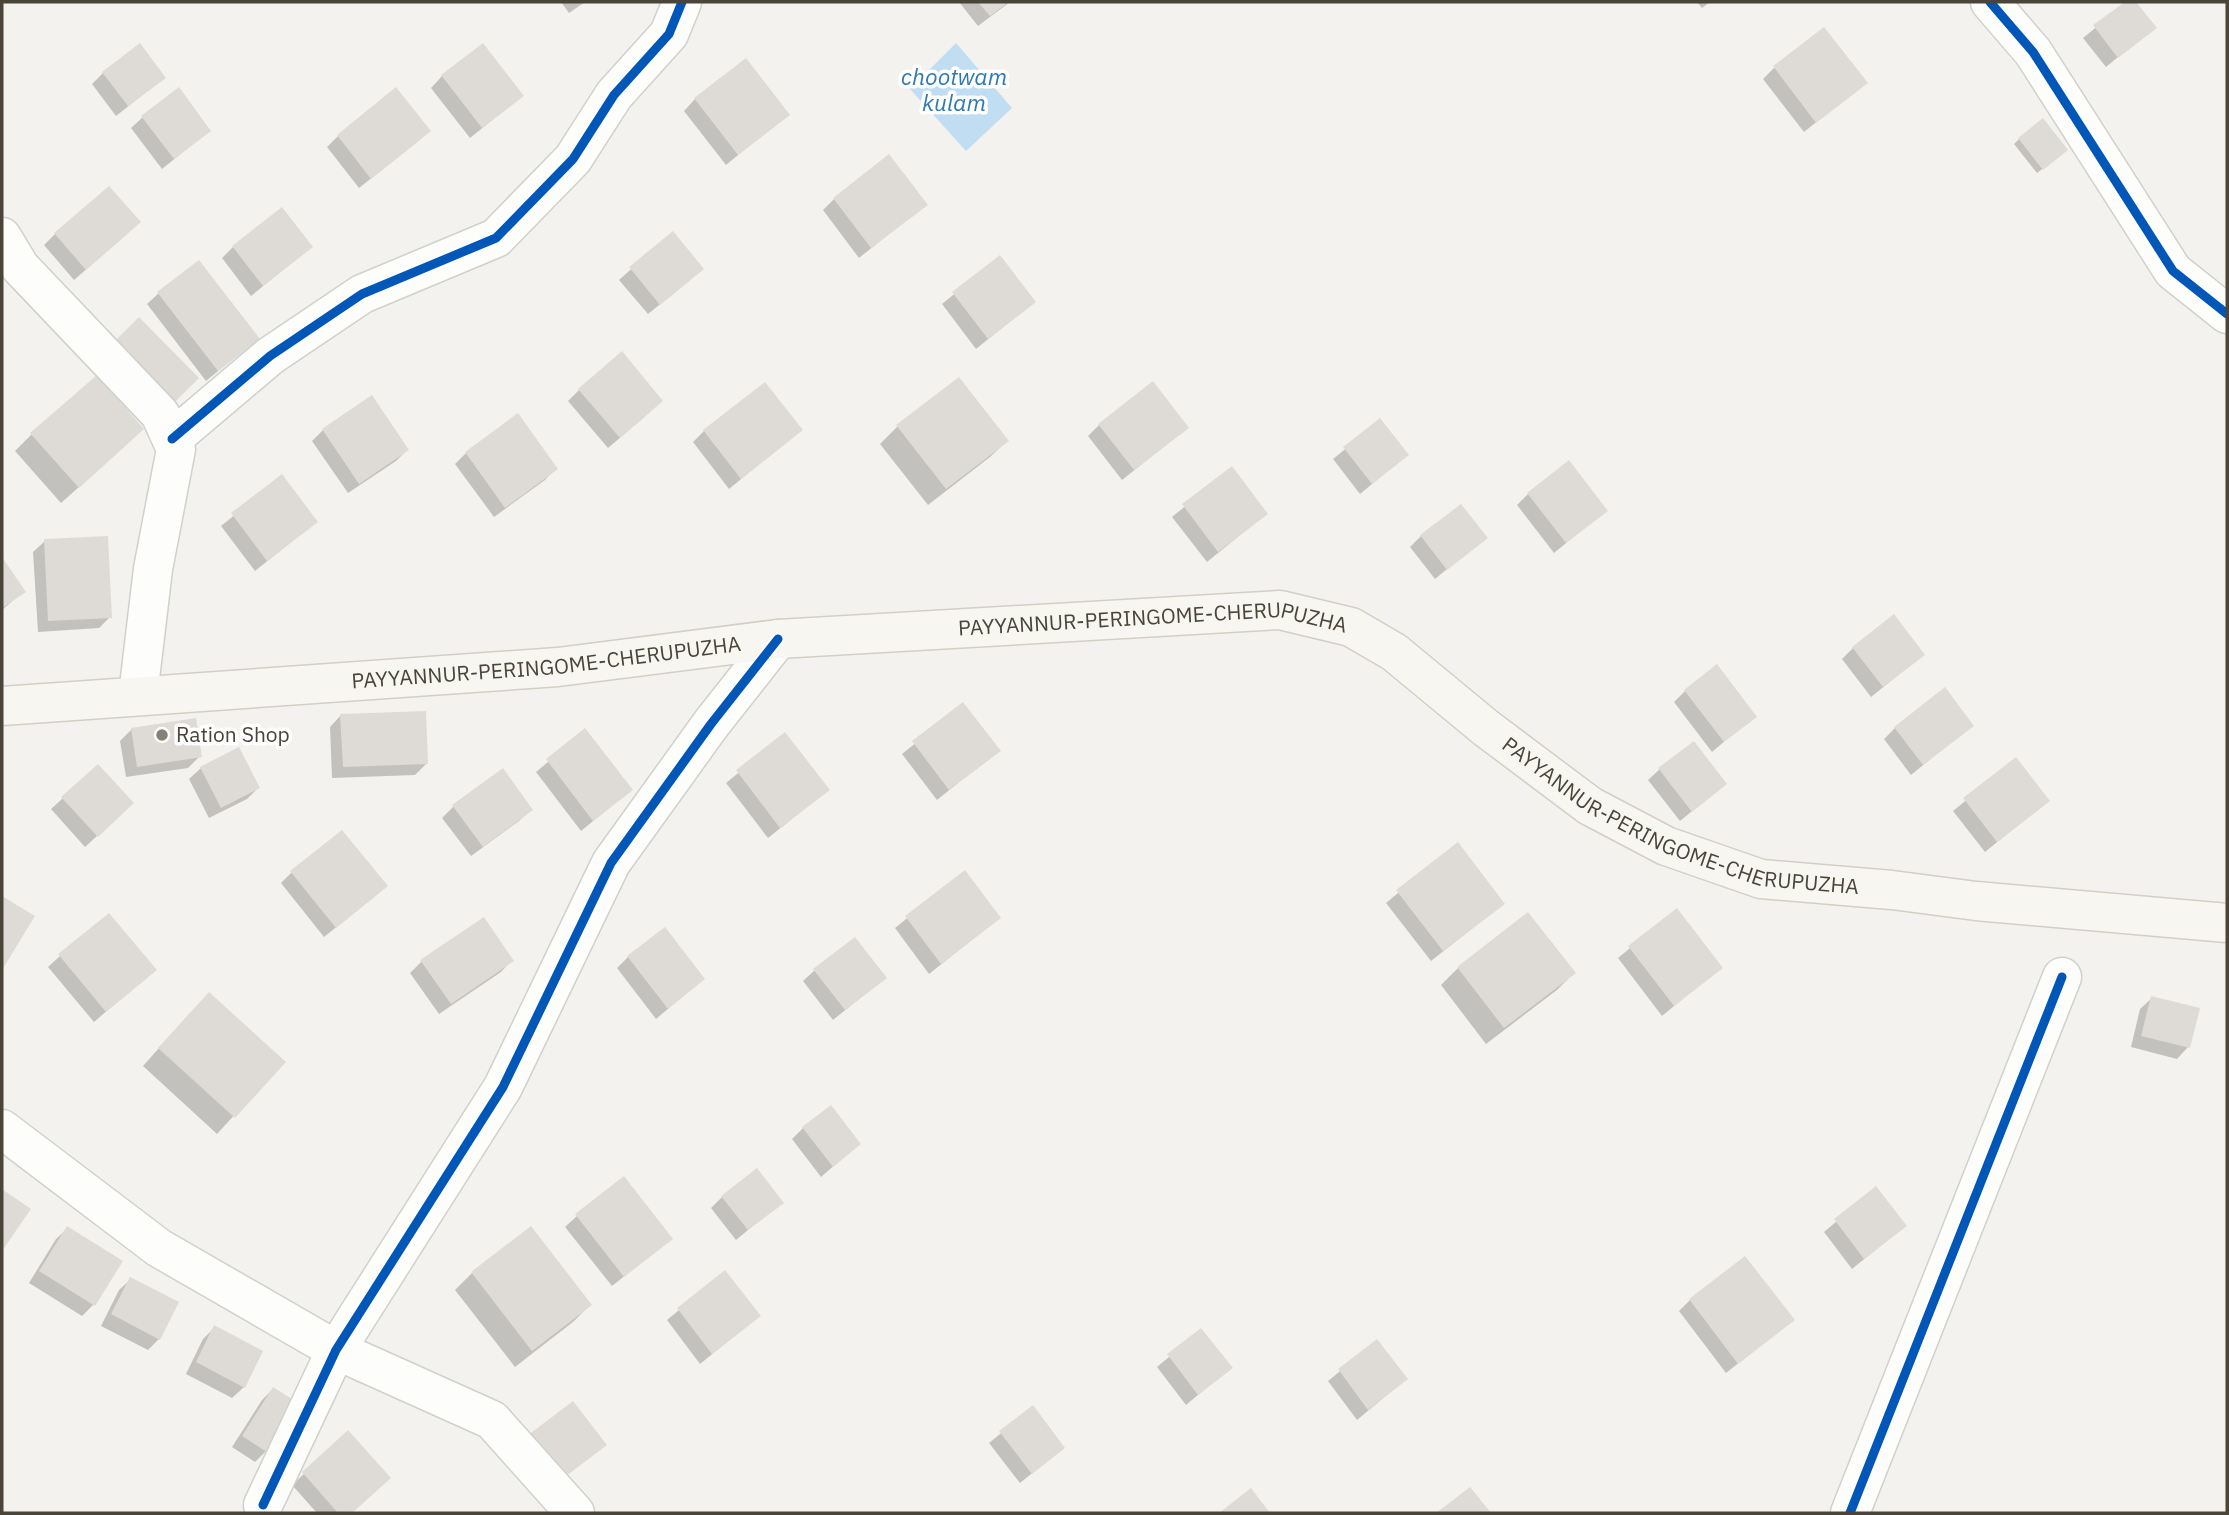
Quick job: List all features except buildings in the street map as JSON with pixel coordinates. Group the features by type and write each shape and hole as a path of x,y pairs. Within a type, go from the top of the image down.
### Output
{"main road":[{"name":"PAYYANNUR-PERINGOME-CHERUPUZHA","path":"2,706 558,667 778,639 1280,610 1351,627 1394,652 1486,728 1590,806 1666,846 1761,879 2227,923"}],"street":[{"path":"172,439 270,356 362,294 496,238 573,159 614,95 669,34 682,2"},
{"path":"1990,2 2034,52 2173,271 2227,314"},
{"path":"2,237 20,267 160,414 176,449 153,569 138,695"},
{"path":"263,1505 336,1350 503,1087 611,863 711,724 778,639"},
{"path":"1850,1513 2062,977"},
{"path":"2,1129 159,1248 336,1350 492,1420 575,1513"}],"water":[{"name":"chootwam kulam","path":"956,43 1012,108 966,151 910,89"}],"cycle path":[{"path":"172,439 270,356 362,294 496,238 573,159 614,95 669,34 682,2"},
{"path":"1990,2 2033,52 2173,271 2227,314"},
{"path":"263,1505 336,1350 503,1087 611,863 711,724 778,639"},
{"path":"1850,1513 2062,977"}],"place":[{"name":"Ration Shop","path":"162,735"}]}
